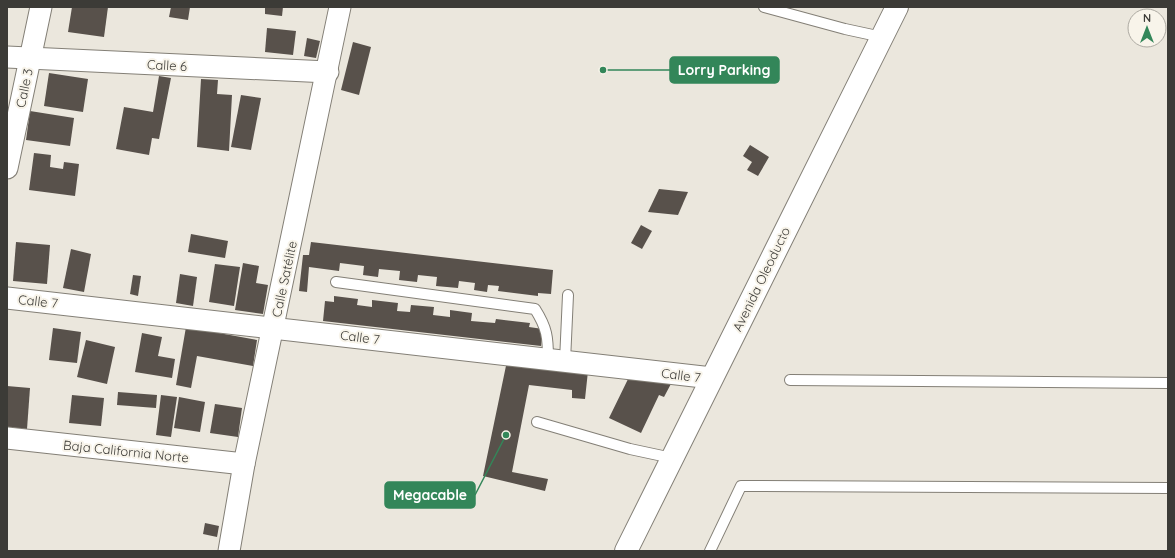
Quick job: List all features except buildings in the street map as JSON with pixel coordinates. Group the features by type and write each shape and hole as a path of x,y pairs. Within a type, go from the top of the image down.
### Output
{"main road":[{"name":"Avenida Oleoducto","path":"626,551 897,7"}],"street":[{"name":"Calle 3","path":"7,168 41,7"},
{"name":"Calle Satélite","path":"229,551 244,464 328,72 340,7"},
{"name":"Calle 6","path":"7,57 328,72"},
{"name":"Calle 7","path":"7,298 274,327 712,378"},
{"name":"Baja California Norte","path":"7,438 244,464"}],"lane":[{"path":"764,7 845,29 882,37"},
{"path":"336,282 535,309 545,325 548,345 556,360"},
{"path":"556,360 568,295"},
{"path":"790,380 1168,383"},
{"path":"537,422 630,449 672,458"},
{"path":"710,551 741,486 1168,488"}],"place":[{"name":"Lorry Parking","path":"603,70"},
{"name":"Megacable","path":"506,435"}]}
